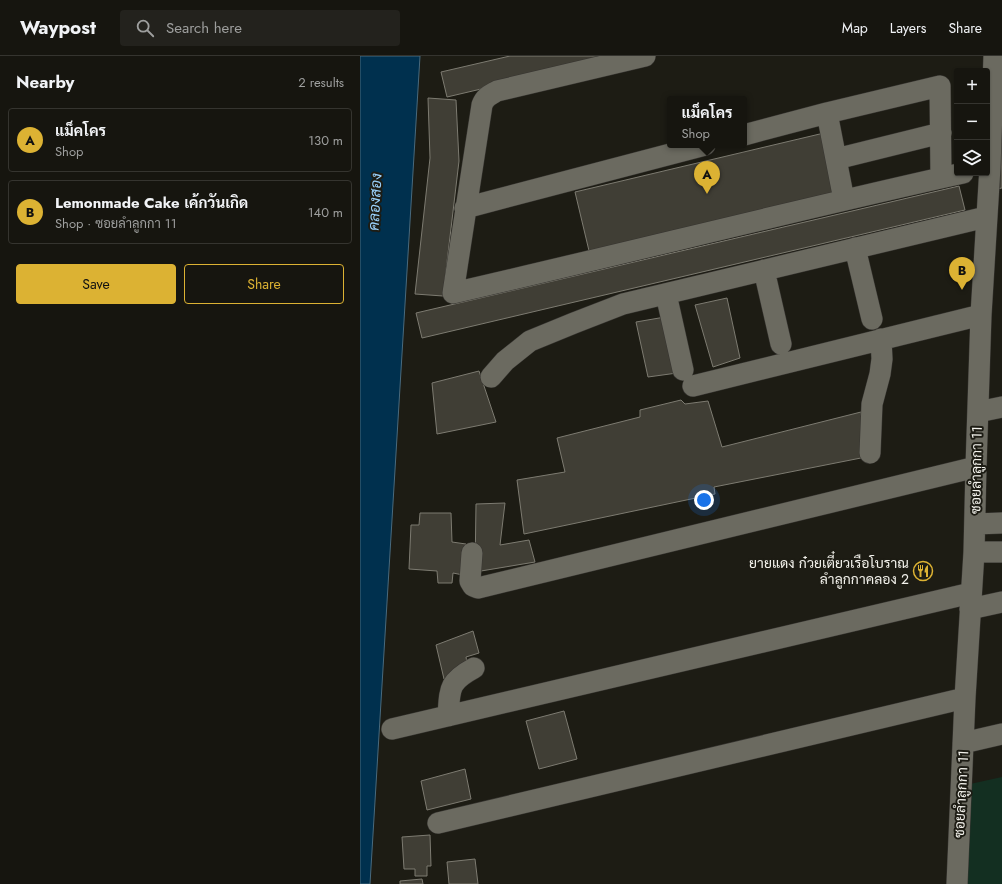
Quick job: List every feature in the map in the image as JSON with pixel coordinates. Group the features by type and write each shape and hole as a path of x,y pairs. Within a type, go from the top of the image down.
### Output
{"street":[{"path":"645,56 497,91 489,95 484,100 465,208 453,293 590,262 844,200 954,175"},
{"name":"ซอยลำลูกกา 11","path":"990,143 997,60"},
{"path":"747,134 940,86 941,178"},
{"path":"827,113 844,200"},
{"path":"836,159 941,133"},
{"path":"465,208 694,148"},
{"name":"ซอยลำลูกกา 11","path":"957,884 965,698 974,552 981,315 993,258 986,216 995,193 990,174"},
{"path":"491,377 505,361 530,341 574,322 623,304 986,216"},
{"path":"855,248 872,319"},
{"path":"764,270 781,344"},
{"path":"666,294 688,378 881,340 981,315"},
{"path":"870,452 872,404 880,374 882,359 881,340"},
{"path":"978,412 1002,407"},
{"path":"472,553 470,581 473,586 478,588 976,467"},
{"path":"975,524 1002,524"},
{"path":"974,552 1002,552"},
{"path":"392,729 971,601 1002,602"},
{"path":"448,716 450,694 453,684 461,675 474,668"},
{"path":"438,822 965,698"},
{"path":"963,743 1002,734"}],"green space":[{"path":"1002,777 1002,884 957,884 961,786"}],"water":[{"name":"คลองสอง","path":"360,56 420,56 370,884 360,884"}],"building":[{"path":"510,56 622,56 447,97 441,72"},
{"path":"1002,96 1002,188 996,189"},
{"path":"428,98 456,100 459,161 443,296 415,294 430,158"},
{"path":"824,133 839,197 590,255 575,192"},
{"path":"959,186 965,210 422,338 416,313"},
{"path":"727,298 740,358 713,367 695,305"},
{"path":"665,317 677,373 648,377 636,322"},
{"path":"479,371 496,422 437,434 432,383"},
{"path":"681,400 685,404 708,401 722,447 861,412 866,457 714,487 715,494 524,534 517,480 565,472 557,438 640,417 640,410"},
{"path":"505,503 500,545 529,540 535,562 475,572 476,504"},
{"path":"420,513 451,513 452,542 466,544 463,575 453,573 452,583 438,583 437,571 409,569 411,525 419,525"},
{"path":"473,631 479,653 466,657 468,669 444,679 436,645"},
{"path":"564,711 577,759 539,769 526,721"},
{"path":"465,769 471,799 427,810 421,781"},
{"path":"430,835 431,866 427,866 427,876 415,876 415,869 404,869 402,837"},
{"path":"475,859 478,884 449,884 447,862"},
{"path":"422,879 423,884 400,884 400,881"}],"place":[{"name":"แม็คโคร","path":"707,194"},
{"name":"Lemonmade Cake เค้กวันเกิด","path":"962,290"},
{"name":"ยายแดง ก๋วยเตี๋ยวเรือโบราณ ลำลูกกาคลอง 2","path":"923,571"}]}
